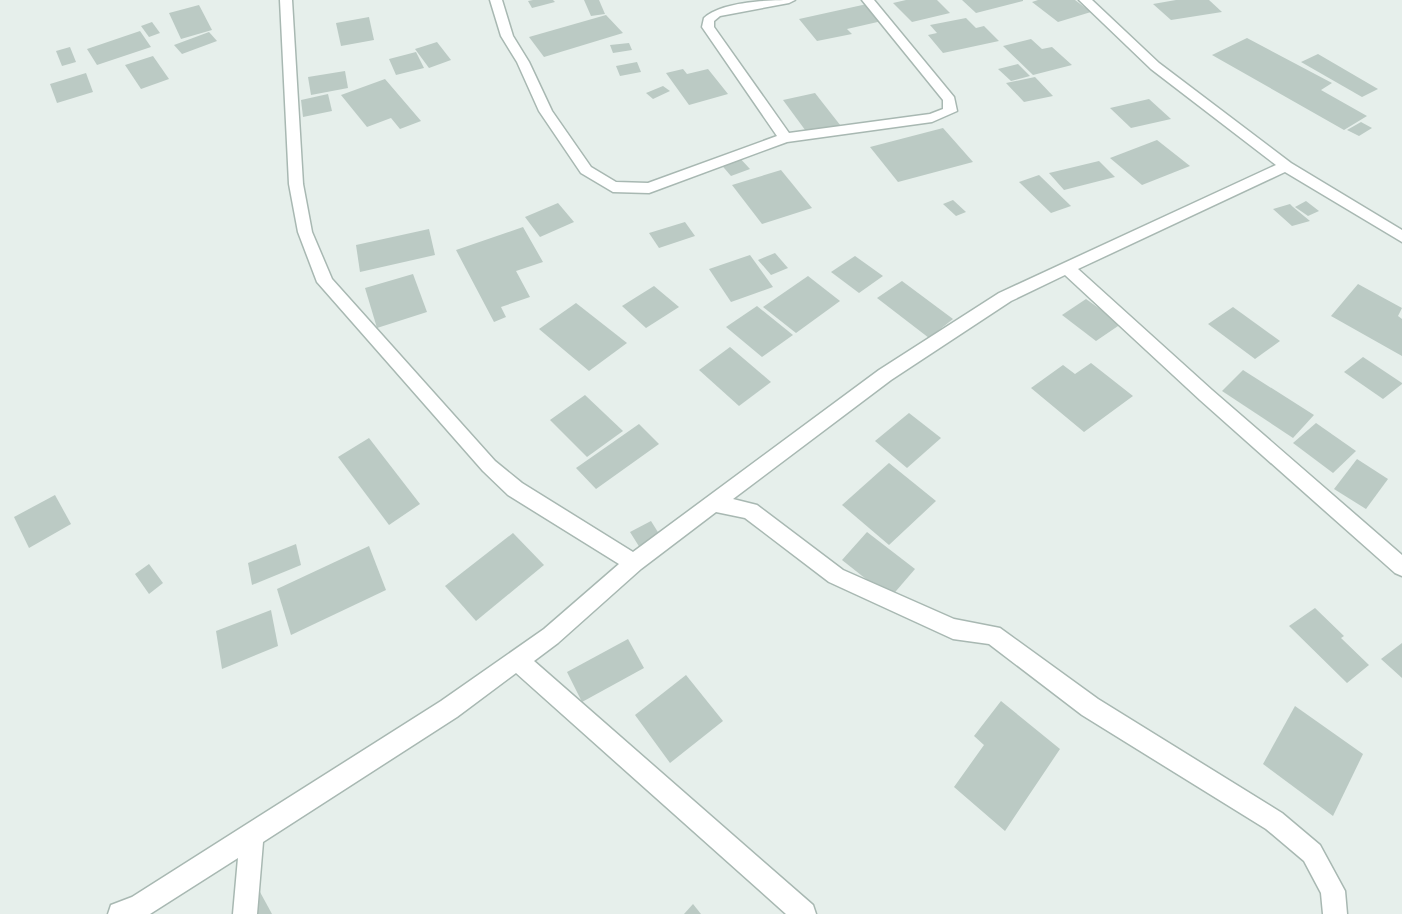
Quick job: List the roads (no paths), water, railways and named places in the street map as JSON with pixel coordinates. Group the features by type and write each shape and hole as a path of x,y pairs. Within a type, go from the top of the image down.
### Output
{"street":[{"path":"286,0 296,184 304,232 325,282 489,466 515,489 634,563"},
{"path":"496,0 507,36 523,62 546,111 586,170 613,187 649,188 785,138 932,118 950,111 949,100 868,0"},
{"path":"785,138 708,27 708,20 716,13 789,0"},
{"path":"1085,0 1155,66 1286,166 1402,237"},
{"path":"120,914 139,906 252,836 449,709 551,636 634,563 885,375 1005,297 1286,166"},
{"path":"1067,268 1206,395 1402,567"},
{"path":"715,504 750,511 836,576 953,629 993,635 1090,706 1274,821 1312,853 1333,891 1335,914"},
{"path":"517,660 804,914"},
{"path":"245,914 252,836"}]}
